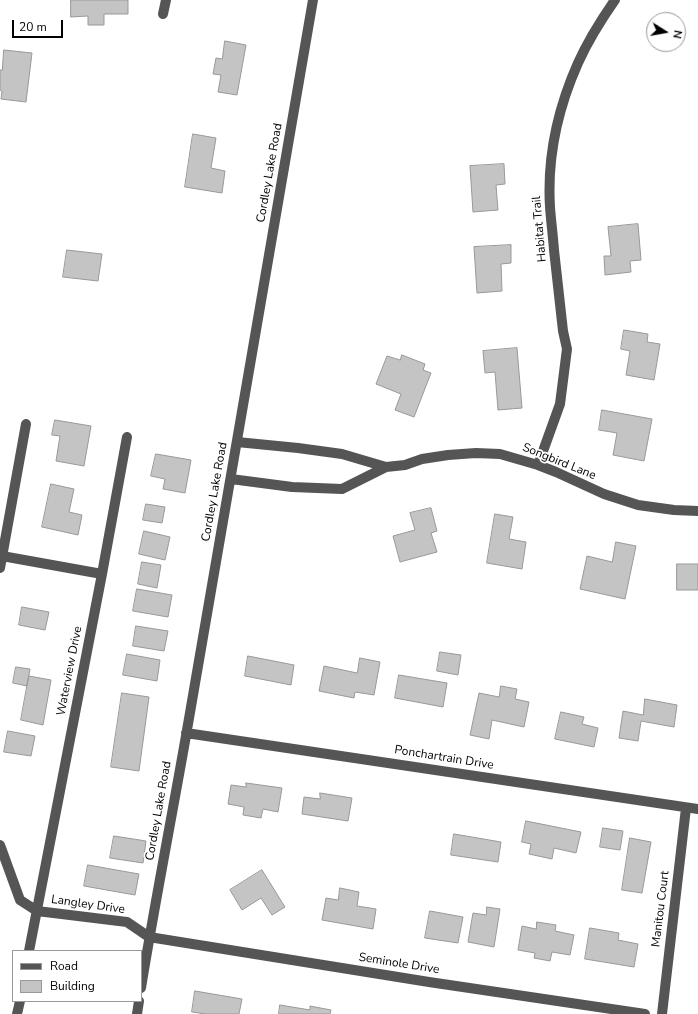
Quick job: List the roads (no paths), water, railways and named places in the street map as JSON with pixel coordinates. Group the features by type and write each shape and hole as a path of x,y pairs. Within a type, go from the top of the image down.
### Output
{"street":[{"path":"163,14 166,0"},
{"name":"Cordley Lake Road","path":"142,982 313,0"},
{"name":"Habitat Trail","path":"538,465 560,404 567,349 563,331 550,207 550,170 553,148 563,104 570,83 598,26 615,0"},
{"path":"0,568 26,424"},
{"name":"Waterview Drive","path":"37,911 127,437"},
{"name":"Songbird Lane","path":"237,442 342,454 386,468"},
{"name":"Songbird Lane","path":"230,479 292,487 342,489 386,468 405,465 422,459 476,453 500,454 538,465 604,494 638,505 674,510 698,511"},
{"path":"2,556 102,574"},
{"name":"Ponchartrain Drive","path":"186,733 698,809"},
{"name":"Manitou Court","path":"662,1014 686,808"},
{"path":"0,845 20,900 37,911"},
{"name":"Langley Drive","path":"29,950 37,911 127,922 149,937"},
{"name":"Seminole Drive","path":"149,937 429,982 645,1014"},
{"path":"17,1014 20,1002"},
{"path":"137,1014 139,1002"}]}
